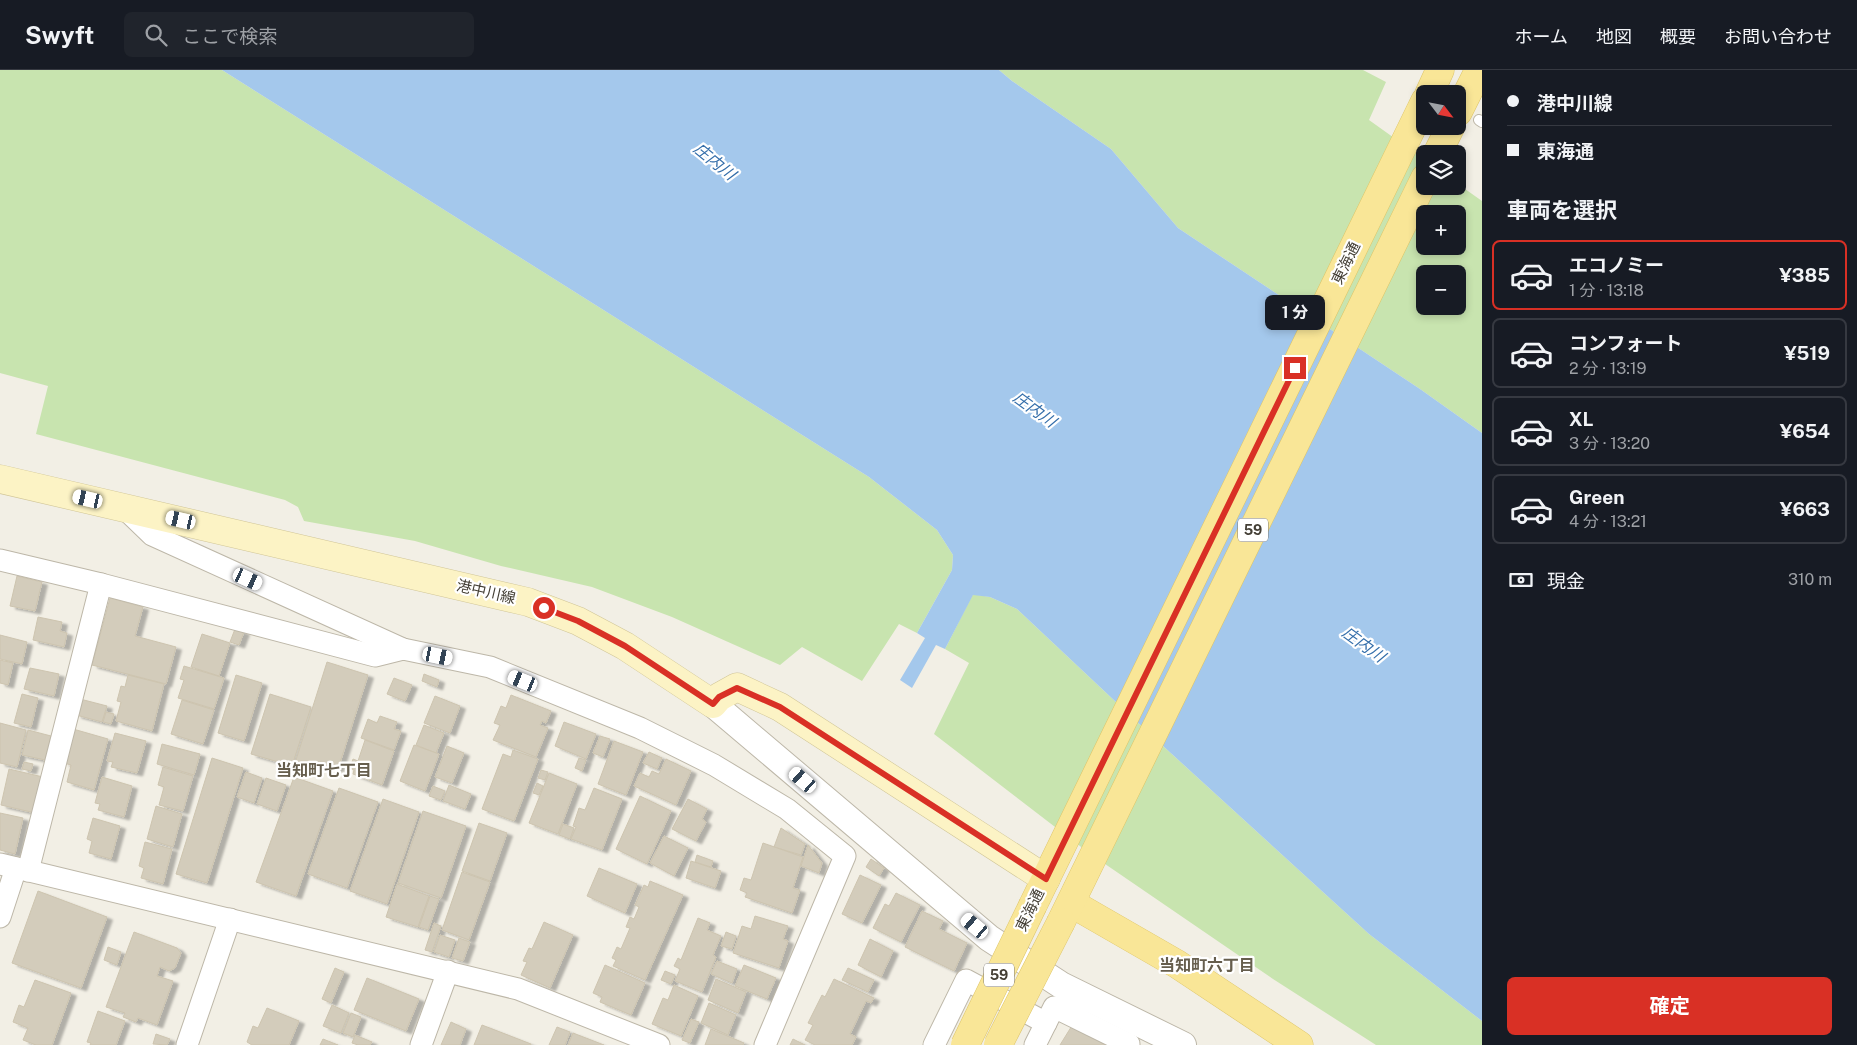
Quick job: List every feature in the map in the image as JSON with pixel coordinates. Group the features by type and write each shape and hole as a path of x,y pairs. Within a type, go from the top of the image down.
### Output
{"main road":[{"name":"東海通","path":"965,1045 1416,120"},
{"name":"59","path":"998,1045 1071,902 1417,195"},
{"name":"港中川線","path":"0,479 528,602 578,621 625,646 713,704"},
{"path":"713,704 719,697 737,688 780,707 1050,872"},
{"path":"1071,902 1177,964 1299,1045"}],"street":[{"path":"123,507 152,535 403,649 490,667 640,728 714,766 787,809 844,856 765,1045"},
{"path":"0,560 101,584 375,656 403,649"},
{"path":"0,917 101,584"},
{"path":"713,704 989,938 1061,986 1183,1045"},
{"path":"15,868 518,989 658,1045"},
{"path":"187,1045 230,919"},
{"path":"420,1045 448,971"},
{"path":"934,1045 966,980 1046,1023"},
{"path":"1035,1045 1054,1007 1129,1045"}],"green space":[{"path":"0,70 222,70 869,477 937,530 953,555 952,570 917,633 899,624 862,681 802,647 780,665 672,617 592,587 501,566 415,541 304,521 298,507 285,500 36,434 48,386 0,373"},
{"path":"999,70 1363,70 1386,82 1369,120 1416,154 1416,195 1466,195 1466,190 1482,201 1482,433 1420,389 1178,228 1111,149"},
{"path":"973,594 990,597 1017,609 1151,735 1369,934 1482,1021 1482,1045 1376,1045 1273,979 1089,853 934,734 969,663 945,649"}],"water":[{"name":"庄内川","path":"222,70 999,70 1111,149 1178,228 1420,389 1482,433 1482,1021 1369,934 1151,735 1017,609 990,597 973,595 945,649 936,645 912,688 900,680 925,638 917,633 952,570 953,555 937,530 869,477"}],"building":[{"path":"17,576 42,582 35,611 10,606"},
{"path":"110,598 143,607 135,636 176,647 166,684 92,665"},
{"path":"38,617 62,622 60,631 67,633 64,647 33,640"},
{"path":"235,629 244,632 239,645 230,642"},
{"path":"202,634 230,643 219,676 191,667"},
{"path":"0,635 27,642 22,664 0,659"},
{"path":"0,660 13,663 8,685 0,683"},
{"path":"327,662 368,675 338,769 317,762 314,769 295,763"},
{"path":"184,666 224,678 214,709 178,698 184,680 180,679"},
{"path":"30,668 59,674 54,696 24,689"},
{"path":"424,674 439,680 437,687 422,681"},
{"path":"128,675 164,684 152,731 116,721 121,702 117,701 121,686 125,687"},
{"path":"236,675 262,683 244,741 218,733"},
{"path":"394,678 412,685 405,701 387,694"},
{"path":"22,694 38,698 31,727 14,723"},
{"path":"270,694 311,707 292,766 251,754"},
{"path":"511,695 551,711 546,723 542,721 540,725 548,728 536,757 493,740 500,725 494,723 501,706 506,708"},
{"path":"435,696 460,706 450,733 424,723"},
{"path":"80,699 107,706 102,722 76,715"},
{"path":"182,700 214,710 203,744 171,734"},
{"path":"106,712 114,714 111,724 103,722"},
{"path":"380,716 397,722 394,729 401,731 394,750 361,738 368,719 377,723"},
{"path":"564,722 596,734 586,759 555,746"},
{"path":"0,723 26,730 17,767 0,763"},
{"path":"424,725 444,733 436,753 416,745"},
{"path":"73,729 108,739 94,790 67,782 71,765 64,763"},
{"path":"28,730 51,736 45,760 22,755"},
{"path":"115,733 146,741 137,773 111,767 113,762 107,761"},
{"path":"600,736 610,739 603,757 593,753"},
{"path":"365,740 394,751 382,785 353,774 354,770 350,768 353,759 358,761"},
{"path":"614,741 643,752 626,795 598,784"},
{"path":"162,744 200,754 194,775 157,764"},
{"path":"414,745 439,754 425,791 400,781"},
{"path":"447,746 464,753 452,783 435,777"},
{"path":"513,750 538,759 514,821 482,809 503,754 511,757"},
{"path":"649,752 662,758 657,769 643,763"},
{"path":"212,758 243,768 207,883 176,874"},
{"path":"579,758 586,760 582,771 575,768"},
{"path":"666,759 691,771 676,805 634,786 640,773 649,777 652,771 659,774"},
{"path":"24,762 33,764 31,771 22,769"},
{"path":"163,767 193,776 183,811 159,805 164,787 158,785"},
{"path":"9,769 43,777 35,813 1,805"},
{"path":"541,770 548,772 545,780 538,778"},
{"path":"246,772 262,778 254,803 237,797"},
{"path":"549,773 577,784 558,834 529,823"},
{"path":"102,777 132,786 124,817 98,810 100,804 95,803"},
{"path":"294,777 333,791 296,896 256,882"},
{"path":"266,778 286,785 277,811 257,804"},
{"path":"537,783 543,786 539,795 533,793"},
{"path":"449,785 471,794 465,809 443,801"},
{"path":"433,786 445,791 441,800 429,796"},
{"path":"339,788 378,802 347,888 308,874"},
{"path":"594,788 622,799 602,850 571,839 576,827 573,826 579,808 585,810"},
{"path":"640,796 671,811 647,864 616,849"},
{"path":"383,799 419,812 387,904 350,891"},
{"path":"688,799 707,809 702,819 706,822 696,841 672,829"},
{"path":"156,806 182,814 173,847 147,839"},
{"path":"423,811 466,826 441,898 398,883"},
{"path":"0,813 23,818 15,854 0,850"},
{"path":"93,818 120,826 111,859 89,853 92,841 87,839"},
{"path":"479,823 507,833 490,881 462,871"},
{"path":"563,824 574,828 570,839 559,835"},
{"path":"781,828 805,844 801,855 774,847"},
{"path":"664,836 688,848 674,876 650,863"},
{"path":"145,842 172,849 163,884 141,878 144,868 139,866"},
{"path":"763,843 803,857 793,888 800,890 792,913 745,897 747,893 740,890 744,878 751,880"},
{"path":"808,845 822,863 819,873 801,866"},
{"path":"697,855 713,861 711,867 695,862"},
{"path":"871,859 884,868 879,876 866,867"},
{"path":"691,861 721,871 715,888 686,878"},
{"path":"599,868 637,884 625,913 587,896"},
{"path":"462,872 490,882 469,940 442,930"},
{"path":"860,875 881,885 862,923 842,914"},
{"path":"650,881 683,895 645,980 613,966 616,960 612,958 617,947 621,949 630,928 626,927 630,917 634,919 639,907 635,905 644,885 648,887"},
{"path":"397,884 429,896 418,927 386,917"},
{"path":"38,891 107,917 81,988 12,963"},
{"path":"896,893 920,905 901,942 873,928 885,904 889,906"},
{"path":"430,896 439,899 428,930 419,927"},
{"path":"922,911 943,921 939,929 967,943 954,971 905,947"},
{"path":"755,916 788,926 783,939 788,941 779,968 733,953 742,926 751,929"},
{"path":"698,918 710,923 707,930 721,936 713,955 716,957 702,992 675,981 680,969 674,966 678,958 681,960"},
{"path":"544,922 573,935 550,988 521,975 527,962 523,961 529,948 532,949"},
{"path":"434,923 441,926 432,952 425,950"},
{"path":"134,932 177,948 181,953 175,968 169,971 160,967 157,976 173,981 157,1025 138,1018 136,1022 123,1017 125,1013 106,1007"},
{"path":"726,932 736,936 732,949 721,946"},
{"path":"440,935 455,940 449,957 434,952"},
{"path":"459,938 470,942 463,961 452,958"},
{"path":"870,939 893,951 881,977 858,965"},
{"path":"108,947 121,952 117,965 104,960"},
{"path":"717,961 737,969 732,983 711,974"},
{"path":"605,965 645,983 631,1015 600,1002 602,997 593,993"},
{"path":"744,965 776,978 767,999 735,986"},
{"path":"335,968 344,972 331,1003 322,999"},
{"path":"848,968 874,980 868,992 842,980"},
{"path":"665,971 675,975 671,984 661,980"},
{"path":"367,978 419,999 406,1031 354,1010"},
{"path":"716,979 746,992 738,1013 708,1000"},
{"path":"834,979 874,998 871,1003 866,1001 850,1034 856,1037 852,1045 815,1045 805,1040 813,1025 808,1023 822,995 825,997"},
{"path":"35,980 71,993 52,1045 36,1045 23,1040 28,1028 13,1022 19,1005 24,1007"},
{"path":"674,985 698,996 681,1036 652,1024 663,998 668,1000"},
{"path":"709,1003 736,1015 728,1035 701,1023"},
{"path":"332,1005 349,1013 341,1033 323,1026"},
{"path":"267,1008 299,1021 289,1045 252,1045 247,1042 253,1026 258,1028"},
{"path":"98,1011 125,1021 116,1045 90,1045 91,1043 87,1042"},
{"path":"351,1013 361,1017 353,1037 343,1033"},
{"path":"691,1019 699,1022 690,1043 682,1040"},
{"path":"451,1022 466,1029 460,1045 441,1045"},
{"path":"1073,1024 1105,1045 1060,1045"},
{"path":"482,1025 531,1044 531,1045 474,1045"},
{"path":"557,1027 570,1032 565,1045 549,1045"},
{"path":"711,1029 744,1043 743,1045 705,1045"},
{"path":"573,1033 604,1045 568,1045"},
{"path":"156,1034 170,1039 167,1045 153,1044"},
{"path":"355,1035 372,1042 370,1045 352,1043"},
{"path":"323,1039 338,1045 320,1045"},
{"path":"793,1039 805,1045 790,1045"}],"district":[{"name":"当知町七丁目","path":"324,770"},
{"name":"当知町六丁目","path":"1207,965"}],"route":[{"path":"544,608 578,621 625,646 713,704 719,697 737,688 780,707 1046,879 1295,368"}]}
